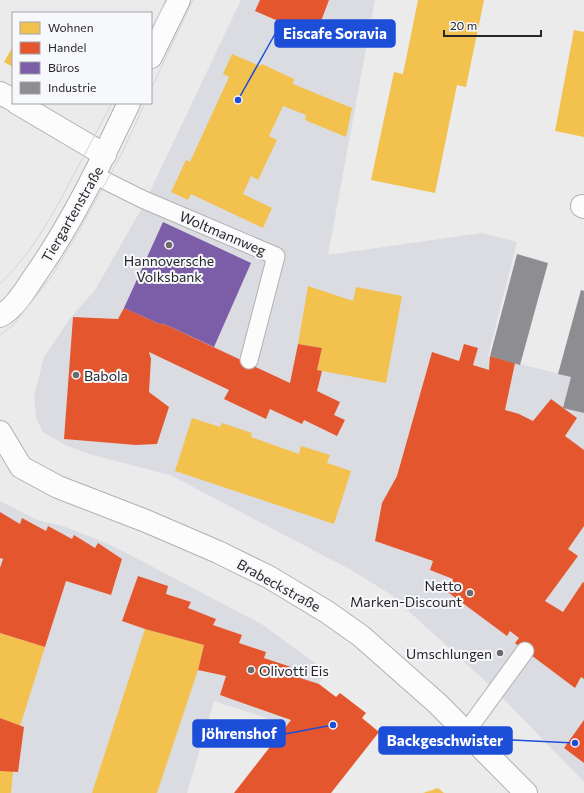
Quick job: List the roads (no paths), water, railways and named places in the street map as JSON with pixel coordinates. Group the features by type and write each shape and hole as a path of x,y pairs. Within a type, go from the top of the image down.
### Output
{"main road":[{"path":"152,55 178,0"},
{"path":"0,93 12,99"},
{"path":"19,104 105,155"},
{"name":"Tiergartenstraße","path":"0,316 22,295 50,255 105,155 129,104"},
{"name":"Brabeckstraße","path":"0,432 21,467 58,487 146,521 218,552 269,577 327,612 361,636 438,704 526,793"}],"lane":[{"name":"Woltmannweg","path":"94,175 142,199 276,256 249,360"},
{"path":"466,732 525,650"}],"tram line":[{"path":"152,27 167,0"},
{"path":"152,87 193,0"},
{"path":"0,284 22,260 41,233 58,205 111,104"},
{"path":"0,335 13,325 52,276 79,231 122,153 145,104"}],"place":[{"name":"Eiscafe Soravia","path":"238,100"},
{"name":"Hannoversche Volksbank","path":"169,245"},
{"name":"Babola","path":"76,375"},
{"name":"Netto Marken-Discount","path":"470,593"},
{"name":"Umschlungen","path":"500,653"},
{"name":"Olivotti Eis","path":"251,670"},
{"name":"Jöhrenshof","path":"333,725"},
{"name":"Backgeschwister","path":"575,743"}]}
